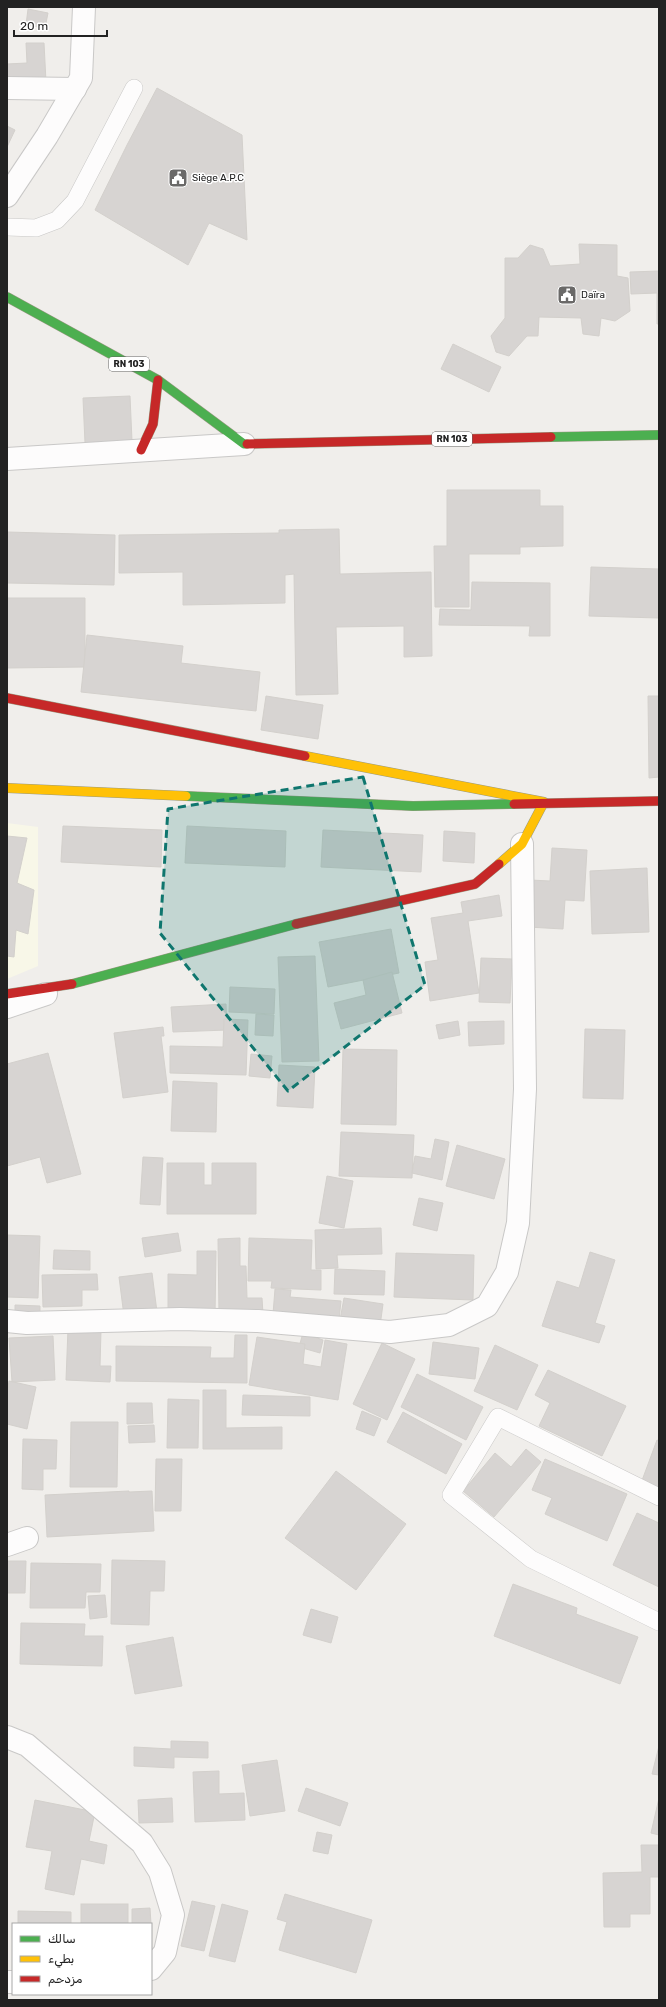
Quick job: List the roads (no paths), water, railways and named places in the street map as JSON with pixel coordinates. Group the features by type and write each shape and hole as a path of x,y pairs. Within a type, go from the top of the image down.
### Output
{"street":[{"path":"7,196 75,89 80,78 84,7"},
{"path":"7,88 75,89"},
{"name":"RN 103","path":"7,297 158,380 244,444 659,434"},
{"path":"141,450 152,433 156,417 158,380"},
{"path":"7,459 244,444"},
{"path":"7,698 544,802"},
{"path":"7,788 413,806 544,802 659,802"},
{"path":"7,1007 81,982 300,923 475,884 522,844 544,802"},
{"path":"7,1321 27,1323 180,1319 235,1320 390,1332 449,1325 487,1306 507,1272 518,1223 525,1089 522,844"},
{"path":"7,994 81,982"},
{"path":"7,1737 27,1745 142,1843 160,1872 173,1915 165,1952 152,1967"}],"lane":[{"path":"7,228 36,228 57,220 75,201 134,88"},
{"path":"659,1497 498,1417 451,1495 531,1559 659,1622"}],"place":[{"name":"Siège A.P.C","path":"178,178"},
{"name":"Daïra","path":"567,295"}]}
